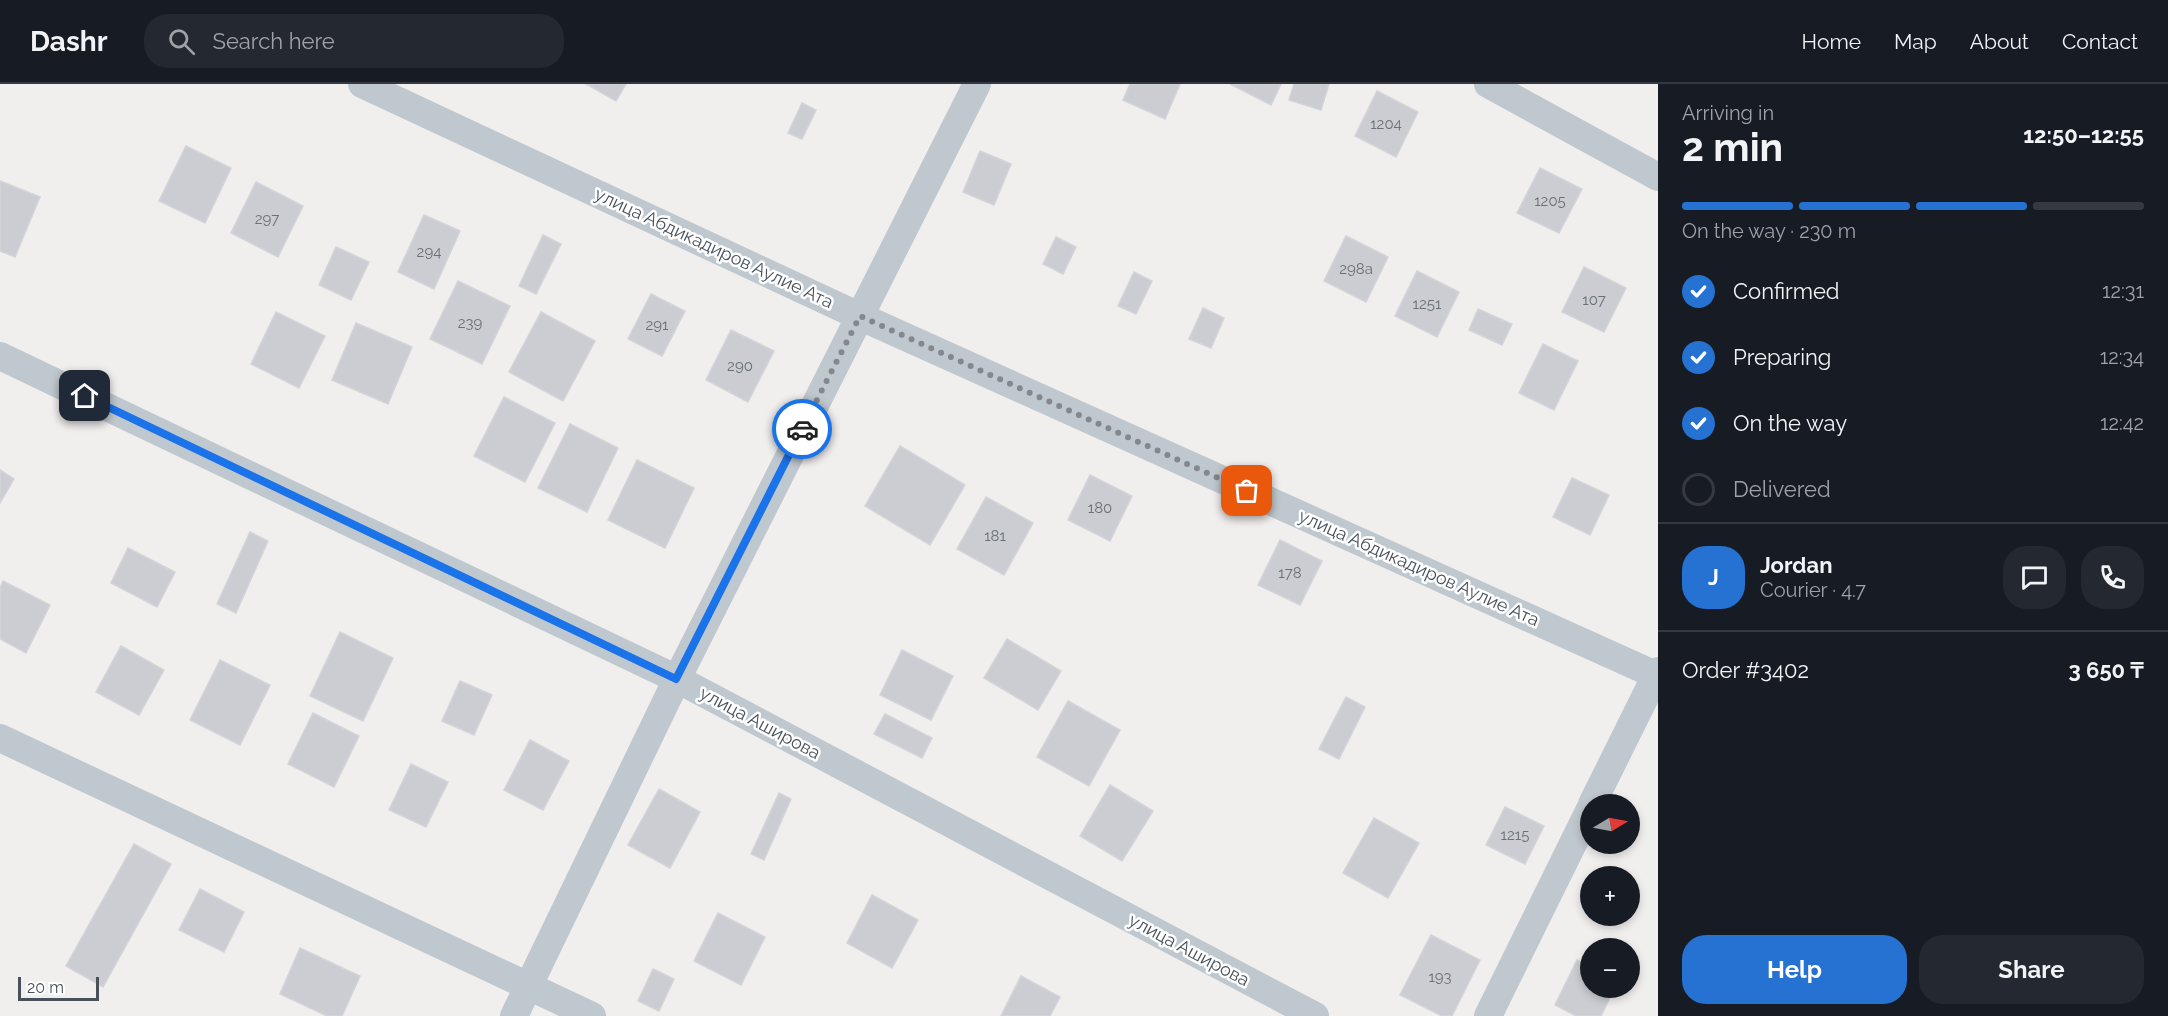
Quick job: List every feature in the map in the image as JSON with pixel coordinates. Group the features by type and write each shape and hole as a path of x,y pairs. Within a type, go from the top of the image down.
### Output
{"street":[{"name":"улица Абдикадиров Аулие Ата","path":"362,84 860,316 1657,674"},
{"path":"514,1016 676,679 977,84"},
{"path":"1488,84 1658,177"},
{"name":"улица Аширова","path":"0,356 676,679 1315,1016"},
{"path":"1597,794 1657,674"},
{"path":"0,738 592,1016"},
{"path":"1488,1016 1580,829"}],"building":[{"path":"586,84 626,84 616,101"},
{"path":"1130,84 1180,84 1165,119 1123,100"},
{"path":"1230,84 1281,84 1271,105"},
{"path":"1294,84 1329,84 1321,110 1289,100"},
{"path":"1377,91 1418,112 1396,157 1355,136"},
{"path":"802,103 816,110 802,139 788,133"},
{"path":"186,146 231,168 205,223 159,201"},
{"path":"980,151 1011,164 994,205 963,192"},
{"path":"1540,168 1582,189 1559,233 1517,213"},
{"path":"0,181 40,197 15,257 0,251"},
{"path":"256,182 303,206 278,257 231,233"},
{"path":"424,215 460,231 434,289 398,272"},
{"path":"543,235 561,244 536,294 519,286"},
{"path":"1346,236 1388,257 1366,302 1324,281"},
{"path":"1056,237 1076,247 1063,274 1043,264"},
{"path":"336,247 369,262 351,300 319,285"},
{"path":"1584,267 1626,288 1604,332 1562,312"},
{"path":"1417,271 1459,292 1437,337 1395,316"},
{"path":"1134,272 1152,281 1136,314 1118,306"},
{"path":"458,281 510,306 482,364 430,339"},
{"path":"651,294 685,311 662,356 628,339"},
{"path":"1203,308 1224,318 1211,348 1189,339"},
{"path":"1478,309 1512,324 1502,345 1469,330"},
{"path":"276,312 325,336 299,388 251,364"},
{"path":"541,312 595,341 563,401 509,372"},
{"path":"356,323 412,347 388,404 332,380"},
{"path":"731,330 774,351 748,402 706,380"},
{"path":"1543,344 1578,361 1554,410 1519,393"},
{"path":"504,397 555,423 525,482 474,456"},
{"path":"570,424 618,448 587,512 538,488"},
{"path":"900,446 965,485 930,545 865,506"},
{"path":"637,460 694,488 665,548 608,520"},
{"path":"0,470 14,479 0,503"},
{"path":"1090,475 1132,496 1110,541 1068,520"},
{"path":"1572,478 1609,495 1590,535 1553,517"},
{"path":"986,497 1033,523 1004,575 957,549"},
{"path":"250,532 268,541 236,613 217,604"},
{"path":"1280,540 1322,561 1300,605 1258,585"},
{"path":"128,548 175,572 157,607 111,583"},
{"path":"3,581 50,605 26,653 0,639 0,588"},
{"path":"340,632 393,658 363,721 310,696"},
{"path":"1007,639 1061,671 1038,710 984,678"},
{"path":"121,646 164,670 139,715 96,692"},
{"path":"902,650 953,676 931,720 880,695"},
{"path":"220,660 270,685 240,745 190,720"},
{"path":"460,681 492,695 474,735 442,721"},
{"path":"1346,697 1365,707 1339,759 1319,749"},
{"path":"1068,701 1120,730 1089,786 1037,757"},
{"path":"313,713 359,736 334,787 288,764"},
{"path":"885,714 932,738 922,758 874,734"},
{"path":"530,740 569,761 543,810 504,790"},
{"path":"411,764 448,782 426,827 389,810"},
{"path":"1110,785 1153,811 1122,861 1080,836"},
{"path":"659,789 700,812 670,868 628,845"},
{"path":"779,793 791,799 764,860 751,854"},
{"path":"1505,807 1544,826 1525,864 1486,845"},
{"path":"1374,818 1419,843 1388,898 1343,873"},
{"path":"134,844 171,864 103,987 66,966"},
{"path":"200,889 244,912 224,952 179,930"},
{"path":"872,895 918,920 892,968 847,943"},
{"path":"718,913 765,937 741,985 694,961"},
{"path":"1431,935 1480,960 1452,1016 1442,1016 1400,995"},
{"path":"300,948 360,976 342,1016 327,1016 280,994"},
{"path":"1577,960 1580,962 1580,998 1610,998 1601,1016 1576,1016 1555,1005"},
{"path":"653,969 674,979 659,1011 638,1001"},
{"path":"1021,976 1060,997 1050,1016 1001,1016"}],"way so far":[{"path":"802,429 860,316 1247,491"}],"route":[{"path":"85,396 676,679 802,429"}]}
